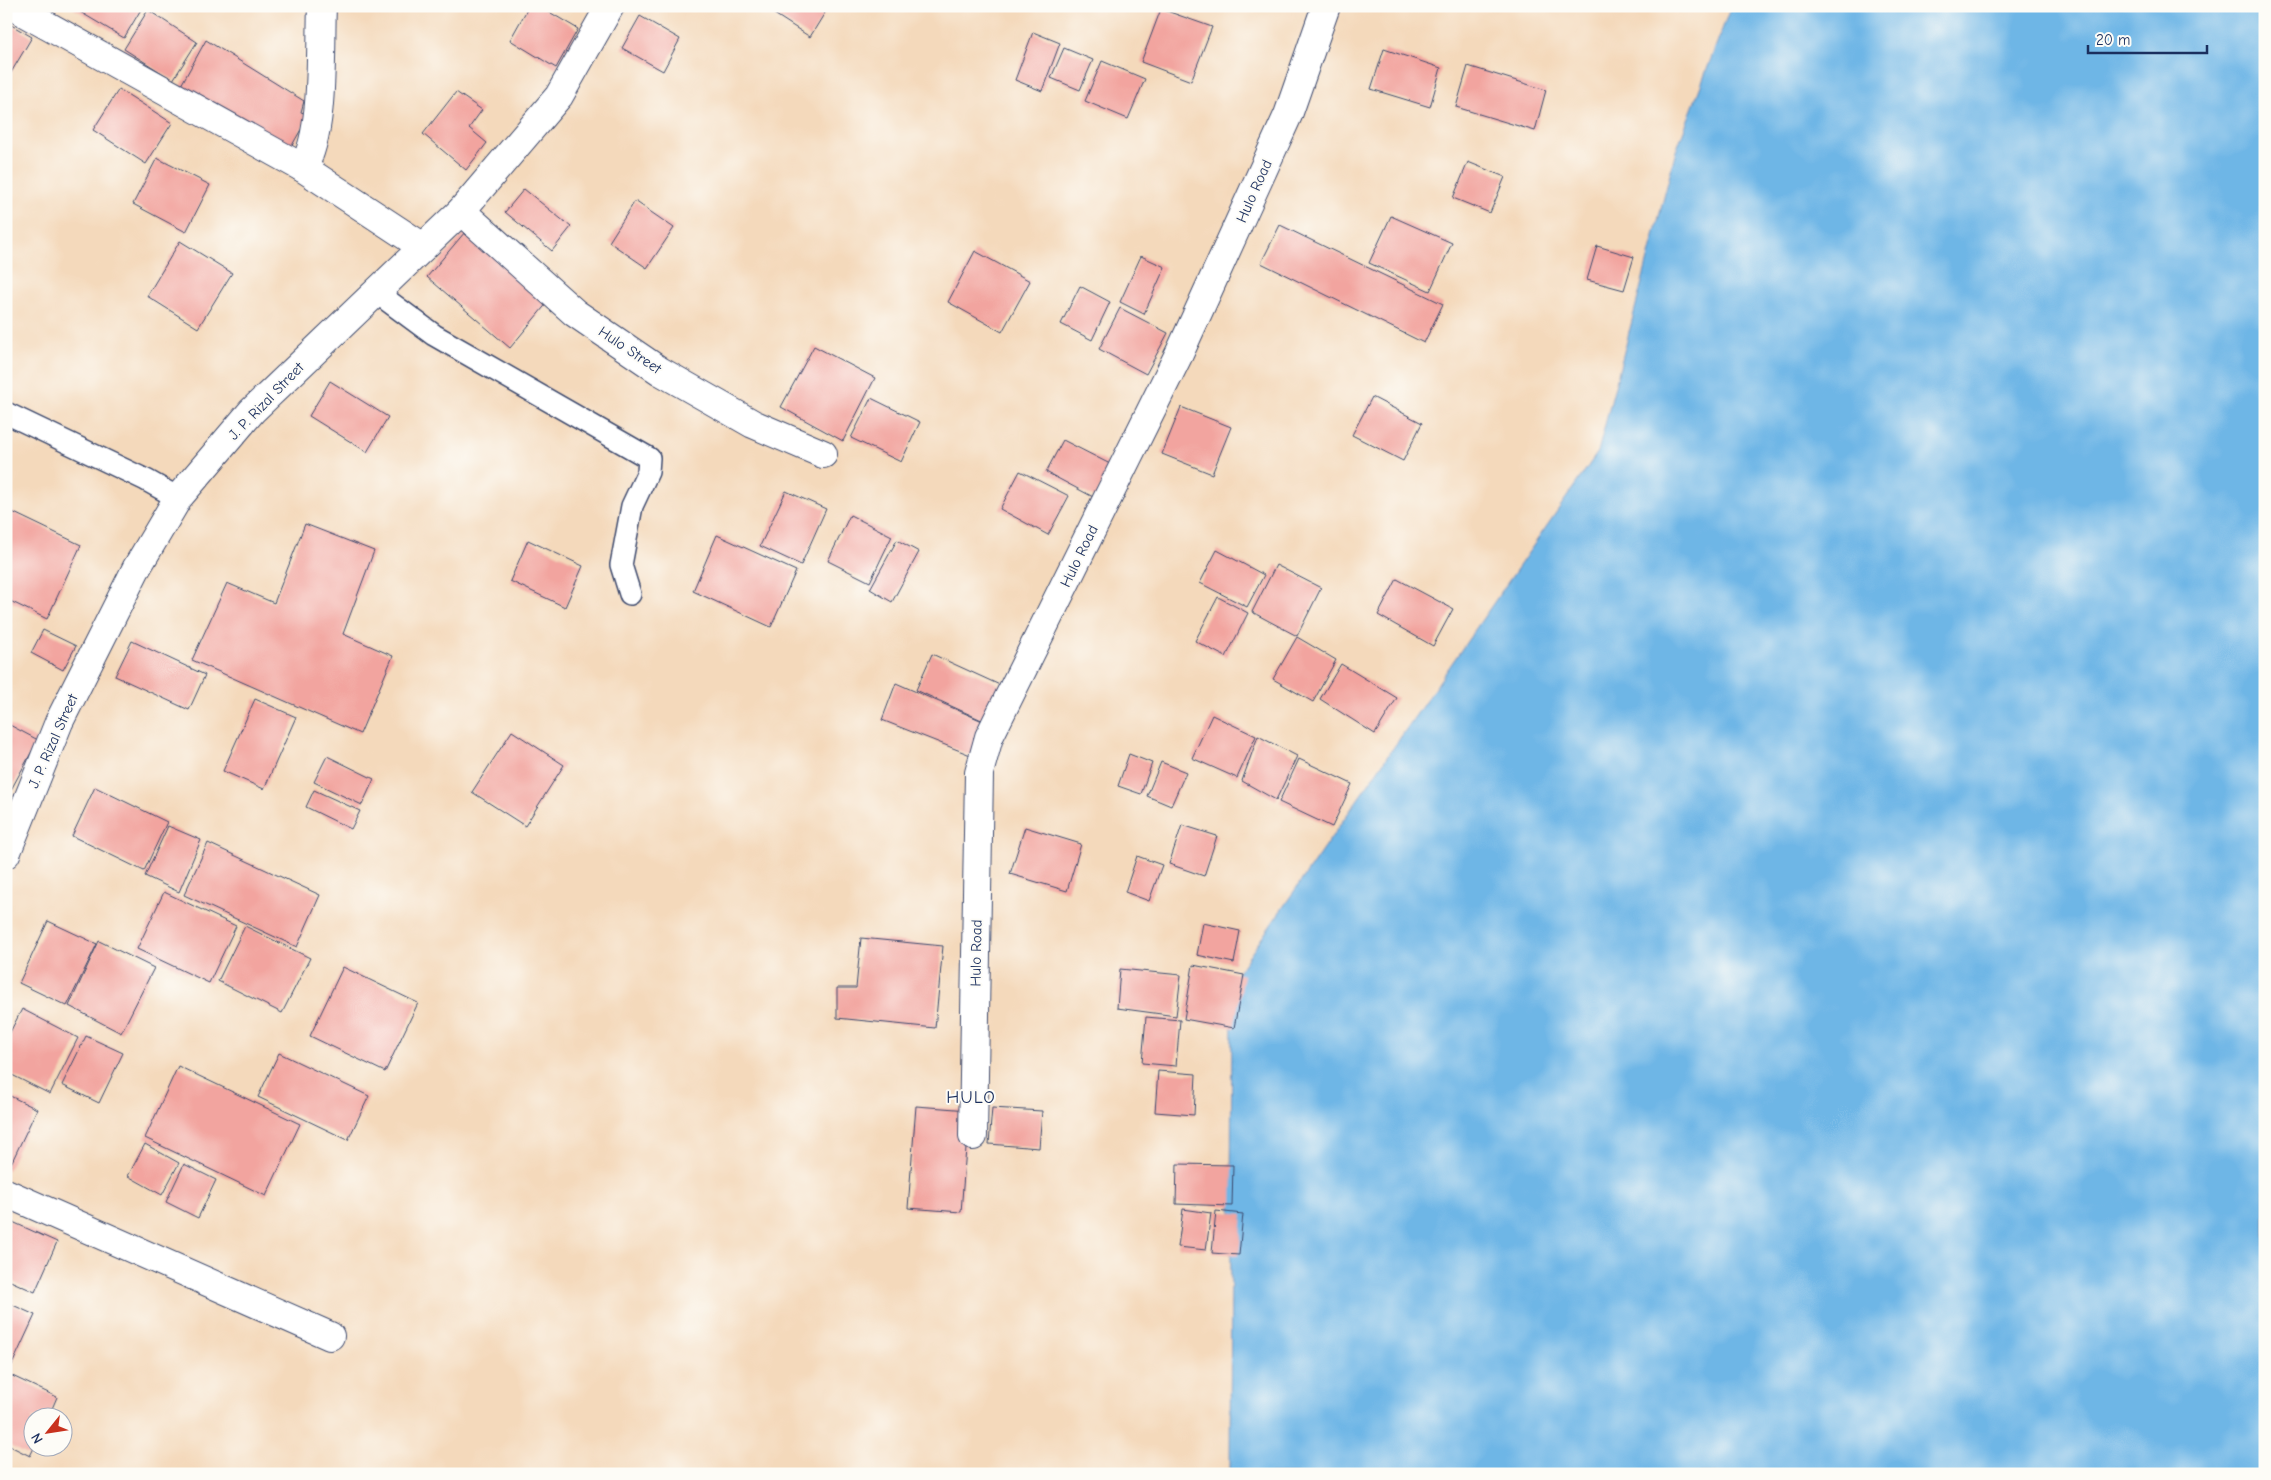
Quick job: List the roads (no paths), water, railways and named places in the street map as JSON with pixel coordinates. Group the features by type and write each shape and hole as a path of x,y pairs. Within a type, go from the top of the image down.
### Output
{"street":[{"path":"12,6 303,168 423,247"},
{"path":"303,168 312,144 318,113 322,6"},
{"name":"J. P. Rizal Street","path":"6,854 12,821 59,722 136,569 178,498 252,412 461,211 559,96 610,6"},
{"name":"Hulo Road","path":"973,1136 979,773 989,736 1180,352 1288,116 1326,6"},
{"name":"Hulo Street","path":"461,211 575,313 660,371 753,424 823,454"},
{"path":"6,1193 330,1336"}],"lane":[{"path":"376,292 434,335 649,458 648,472 632,506 620,564 630,594"},
{"path":"6,413 146,480 178,498"}],"water":[{"path":"1731,6 2265,6 2265,1474 1230,1474 1232,981 1598,452 1676,151"}],"district":[{"name":"HULO","path":"971,1097"}]}
